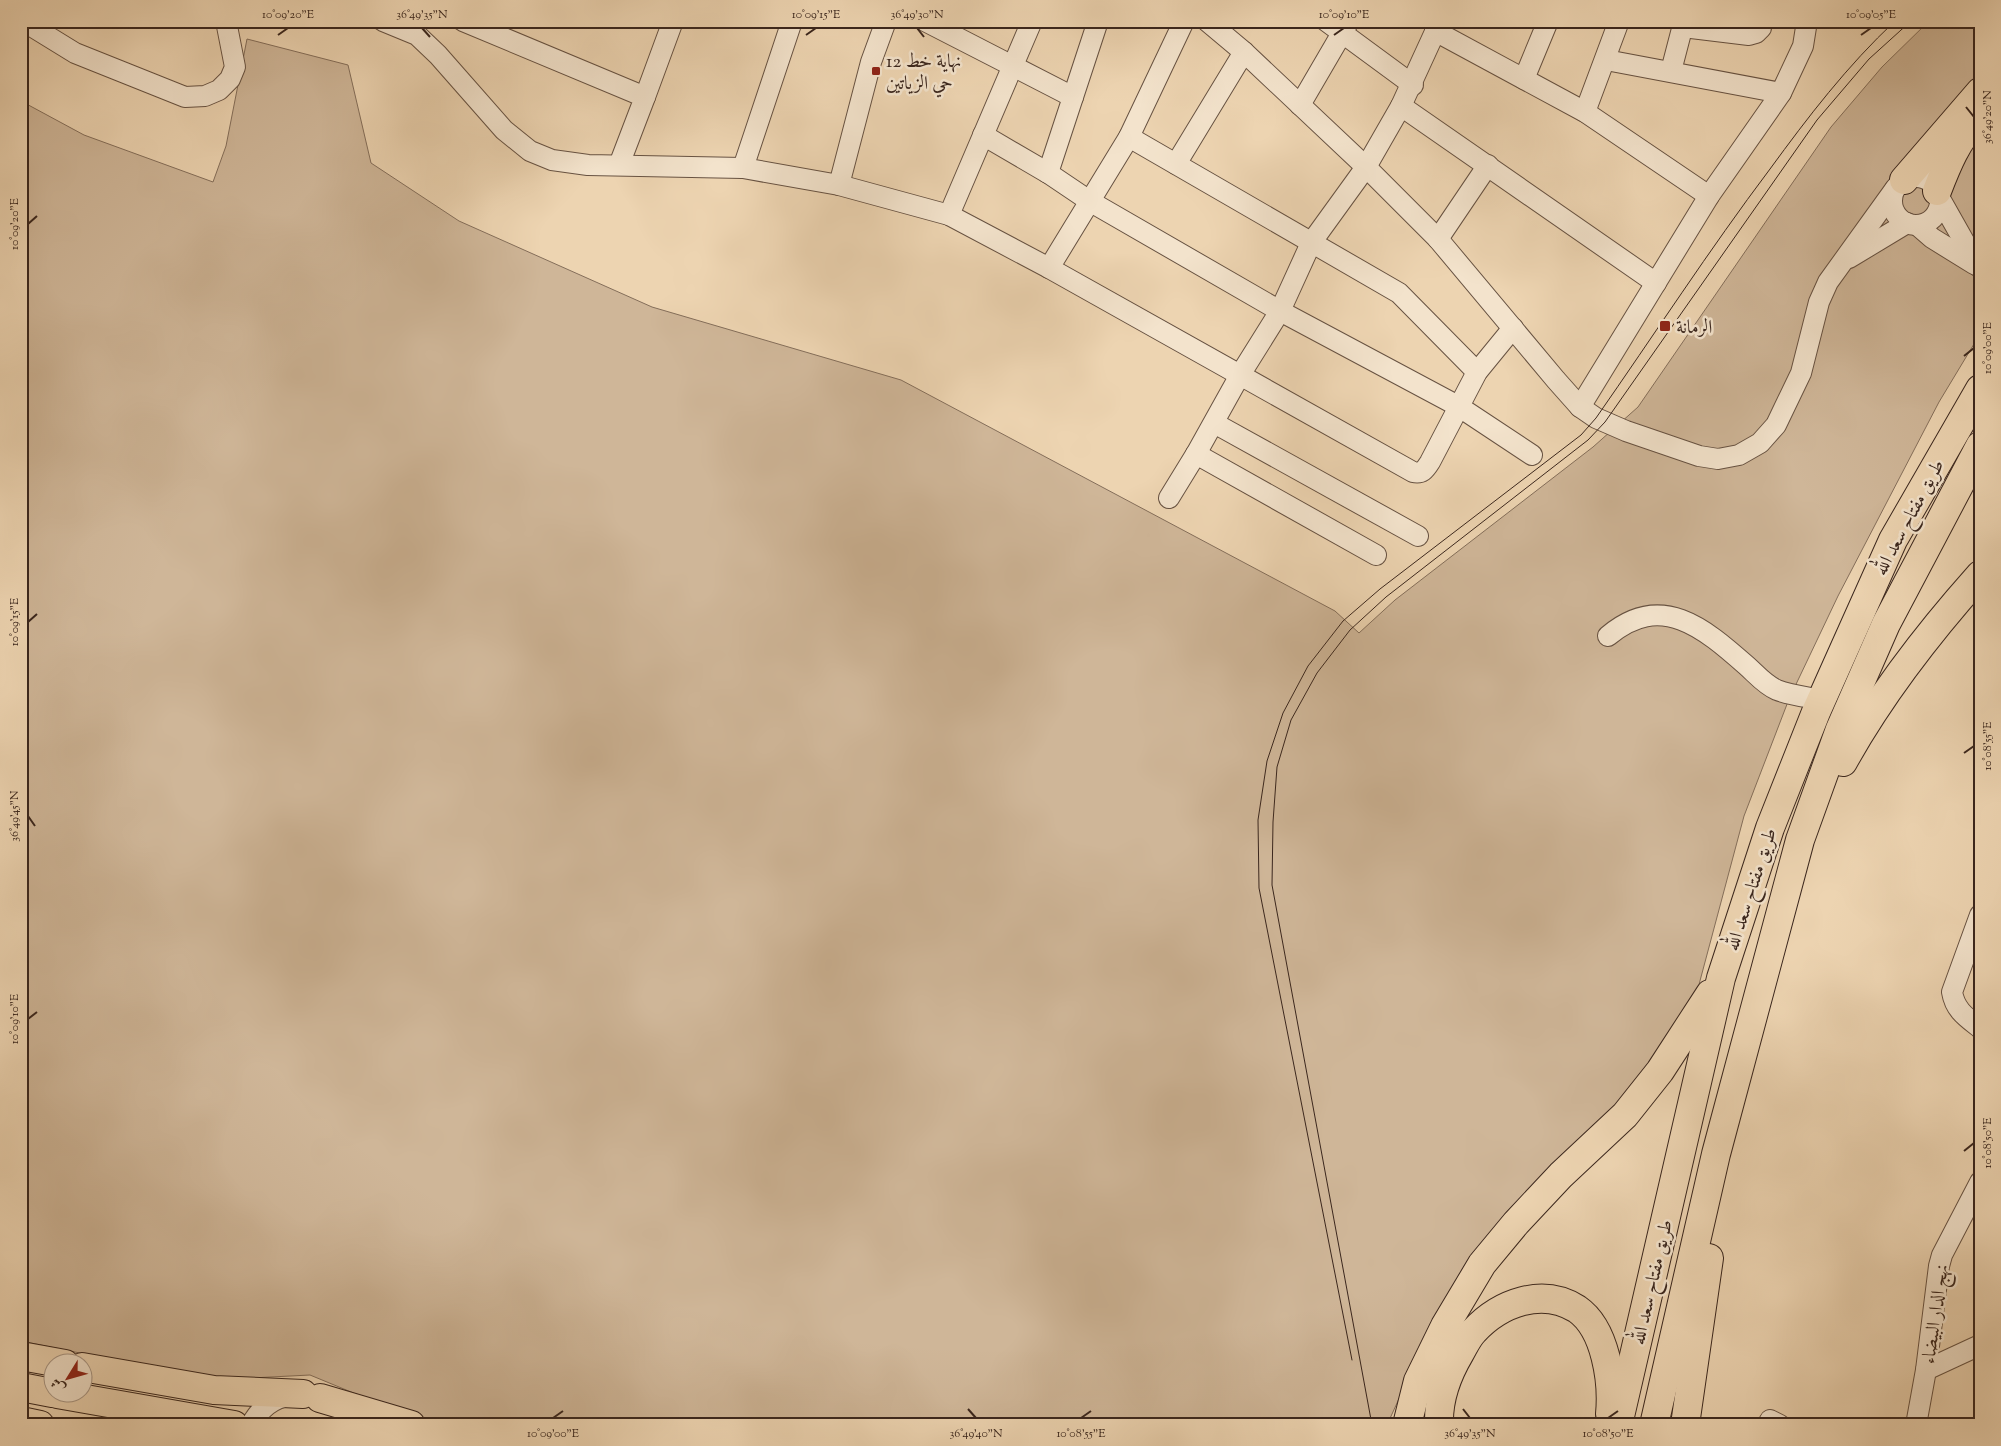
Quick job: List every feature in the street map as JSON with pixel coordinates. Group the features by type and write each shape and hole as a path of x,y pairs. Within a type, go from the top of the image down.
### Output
{"highway":[{"path":"1900,184 1980,92"},
{"path":"1938,194 1950,158 1966,131 1980,116"},
{"name":"طريق مفتاح سعد الله","path":"1618,1425 1720,978 1770,828 1822,700 1893,540 1980,389"},
{"name":"طريق مفتاح سعد الله","path":"1654,1425 1716,1154 1800,840 1840,729 1886,624 1980,446"},
{"path":"1800,840 1862,728 1933,632 1980,575"},
{"path":"1407,1425 1418,1380 1445,1326 1482,1264 1516,1223 1561,1175 1625,1115 1660,1071 1720,978"},
{"path":"1685,1425 1710,1253 1716,1154"},
{"path":"1439,1425 1438,1408 1449,1371 1473,1331 1500,1309 1524,1300 1551,1299 1577,1310 1595,1331 1606,1358 1612,1394 1609,1425"},
{"path":"21,1356 42,1360"},
{"path":"92,1369 214,1390 312,1396 411,1425"},
{"path":"21,1387 42,1391"},
{"path":"92,1400 234,1425"},
{"path":"21,1421 40,1425"}],"street":[{"path":"24,21 75,53 185,97 205,96 219,90 230,79 235,67 226,21"},
{"path":"384,21 421,28 438,55 504,130 530,151 552,160 588,165 743,168 839,185 949,216 1049,268 1413,472 1419,473 1430,462 1477,372 1513,328"},
{"path":"463,21 645,97"},
{"path":"619,165 673,21"},
{"path":"743,168 791,21"},
{"path":"839,185 871,62 886,21"},
{"path":"925,21 1073,97"},
{"path":"949,216 1011,66 1032,21"},
{"path":"1048,173 1098,21"},
{"path":"1049,268 1091,202 1128,137 1184,21"},
{"path":"1207,21 1244,52 1366,166 1438,239 1580,407 1596,418 1626,431 1699,456 1718,459 1739,455 1760,442 1776,425 1801,373 1819,302 1828,282 1900,184 1916,177 1924,179 1938,194 1979,267"},
{"path":"1326,21 1345,28 1412,85"},
{"path":"1524,79 1548,21"},
{"path":"1585,112 1619,21"},
{"path":"1671,71 1683,24 1749,35 1756,33 1761,28 1761,21"},
{"path":"1580,407 1709,196 1781,93 1803,46 1807,21"},
{"path":"1169,498 1240,375 1280,311 1311,243 1366,166 1401,106 1438,26 1524,79 1585,112 1709,196"},
{"path":"1300,105 1345,28"},
{"path":"1176,164 1244,52"},
{"path":"1606,60 1781,93"},
{"path":"1401,106 1656,283"},
{"path":"983,134 1048,173 1091,202 1280,311 1458,406 1532,455"},
{"path":"1128,137 1399,293 1477,372"},
{"path":"1438,239 1488,165"},
{"path":"1900,184 1892,200 1895,214 1979,267"},
{"path":"1842,263 1912,224 1927,222 1934,217 1938,208 1938,194"},
{"path":"1214,423 1418,536"},
{"path":"1196,454 1376,555"},
{"path":"1608,636 1620,626 1632,620 1656,615 1679,617 1701,628 1764,682 1777,690 1822,700"},
{"path":"1980,915 1952,992 1954,1002 1961,1014 1980,1028"},
{"name":"نهج الدار البيضاء","path":"1916,1425 1926,1370 1939,1266 1942,1255 1980,1182"},
{"path":"1926,1370 1980,1345"},
{"path":"251,1425 256,1416 269,1404 285,1396 312,1396 336,1407 349,1425"},
{"path":"1768,1425 1770,1420 1780,1425"}],"shaded area":[{"path":"1929,21 1980,21 1980,334 1939,402 1838,596 1789,699 1744,816 1697,992 1627,1105 1501,1234 1408,1379 1387,1425 447,1425 414,1418 310,1375 212,1380 21,1341 21,101 84,135 213,182 226,146 247,39 348,65 371,163 459,221 652,307 901,380 1335,611 1359,633 1395,600 1593,447 1638,407 1831,127 1882,67"}],"tram line":[{"path":"1352,1360 1259,888 1258,820 1267,761 1283,713 1308,666 1343,621 1380,589 1581,435 1596,418 1725,230 1799,130 1844,74 1895,21"},
{"path":"1372,1425 1272,885 1273,822 1277,767 1291,720 1317,673 1350,630 1386,597 1588,440 1605,422 1817,120 1869,59 1911,21"}],"place":[{"name":"نهاية خط 12 حي الزياتين","path":"876,71"},
{"name":"الرمانة","path":"1665,326"}]}
